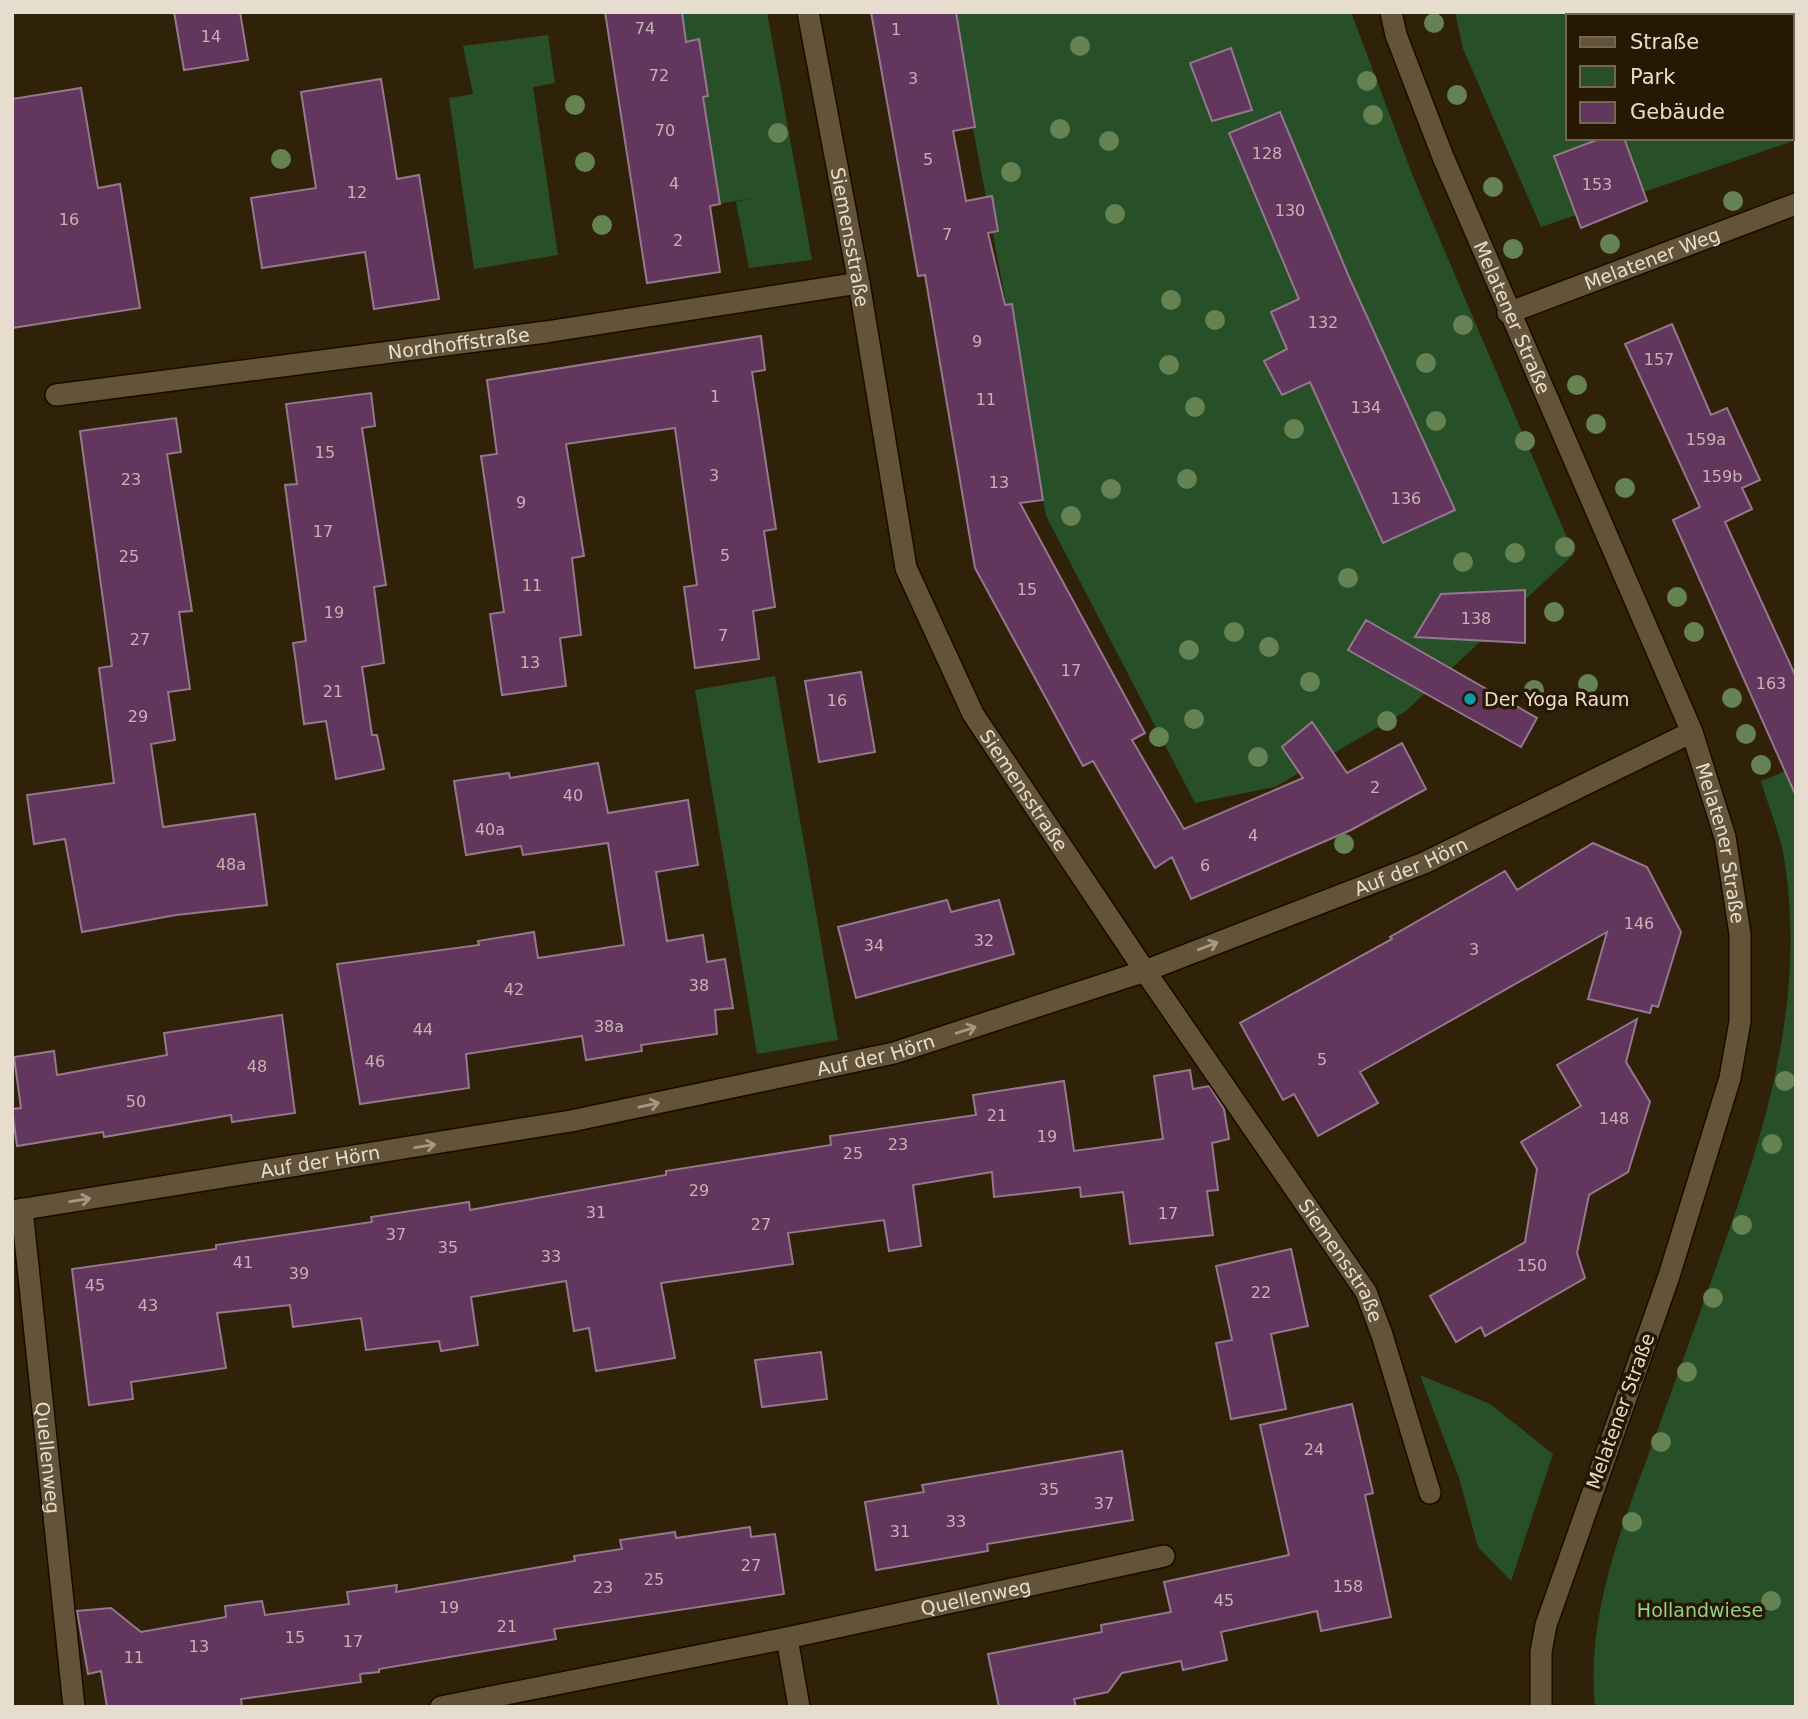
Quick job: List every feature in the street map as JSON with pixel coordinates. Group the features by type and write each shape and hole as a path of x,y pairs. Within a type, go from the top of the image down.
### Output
{"street":[{"name":"Siemensstraße","path":"808,12 859,283 906,568 973,714 1144,971 1366,1292 1382,1335 1430,1493"},
{"name":"Melatener Straße","path":"1391,12 1396,35 1443,157 1508,313 1692,732 1725,837 1740,934 1740,1021 1730,1079 1676,1254 1546,1625 1541,1652 1541,1707"},
{"name":"Melatener Weg","path":"1508,313 1796,204"},
{"name":"Nordhoffstraße","path":"56,396 537,333 859,283"},
{"name":"Auf der Hörn","path":"17,1210 571,1121 894,1053 1144,971 1424,863 1692,732"},
{"name":"Quellenweg","path":"17,1210 74,1707"},
{"name":"Quellenweg","path":"440,1707 787,1637 1164,1556"},
{"path":"787,1637 799,1707"}],"green space":[{"path":"682,12 767,12 812,260 749,268 736,202 753,198 719,204 703,97 708,95 699,40 686,42"},
{"path":"951,12 1351,12 1414,179 1574,554 1406,711 1275,787 1195,803 1046,516"},
{"path":"1455,12 1796,12 1796,140 1541,227 1463,49"},
{"path":"548,35 555,83 533,87 558,255 474,269 449,98 473,94 463,46"},
{"path":"775,676 838,1040 757,1054 695,690"},
{"name":"Hollandwiese","path":"1796,767 1796,1707 1595,1707 1596,1640 1601,1606 1618,1541 1737,1207 1767,1108 1778,1058 1790,957 1789,905 1783,852 1761,781"},
{"path":"1420,1375 1490,1404 1553,1454 1511,1581 1478,1547 1459,1478"}],"building":[{"path":"174,12 240,12 248,60 184,70"},
{"path":"605,12 682,12 686,42 699,39 708,96 703,97 720,204 710,206 720,272 647,283"},
{"path":"871,12 956,12 975,127 953,131 966,201 992,196 998,231 988,233 1005,305 1012,304 1043,500 1020,503 1145,733 1132,740 1184,829 1303,778 1282,747 1312,722 1347,773 1402,743 1426,789 1351,830 1191,899 1172,857 1155,868 1093,761 1083,766 975,568 925,275 918,276"},
{"path":"1231,48 1252,110 1212,121 1190,63"},
{"path":"381,79 397,179 419,175 439,299 374,309 365,252 262,268 251,198 316,188 301,92"},
{"path":"81,88 98,188 120,184 140,308 12,328 12,99"},
{"path":"1280,112 1349,277 1455,510 1383,543 1310,382 1282,395 1264,361 1287,349 1271,312 1299,299 1229,133"},
{"path":"1597,140 1625,140 1647,201 1581,228 1554,156"},
{"path":"1672,324 1711,415 1727,408 1760,480 1742,488 1752,509 1725,522 1796,677 1796,796 1673,520 1700,507 1625,344"},
{"path":"761,336 765,370 752,372 776,529 764,531 775,607 753,611 759,659 695,668 684,587 697,585 675,428 566,444 584,556 572,558 581,635 560,638 566,686 502,695 490,614 504,612 481,456 497,454 487,380"},
{"path":"371,393 375,426 362,428 386,585 374,587 384,663 362,667 372,735 377,735 384,769 336,779 326,721 304,724 293,643 306,641 285,485 297,484 286,404"},
{"path":"176,418 181,452 167,454 192,611 179,612 190,689 168,692 175,740 151,744 163,827 255,814 267,905 176,915 82,932 65,839 34,844 27,795 114,783 99,668 112,666 80,431"},
{"path":"1525,590 1525,643 1415,637 1441,594"},
{"name":"Der Yoga Raum","path":"1366,620 1537,718 1521,747 1348,650"},
{"path":"861,672 875,752 819,762 805,681"},
{"path":"598,763 608,813 688,800 698,865 656,872 667,941 703,935 707,962 725,959 733,1008 715,1010 717,1034 641,1045 642,1051 586,1060 582,1036 466,1054 469,1088 360,1104 337,964 479,945 478,941 534,932 538,958 624,945 608,843 523,855 521,846 466,855 454,781 509,773 510,778"},
{"path":"1593,843 1647,867 1681,932 1658,1007 1652,1005 1650,1013 1588,999 1607,932 1360,1072 1378,1103 1318,1136 1294,1094 1283,1100 1240,1023 1392,939 1390,937 1505,871 1517,890"},
{"path":"947,900 951,912 999,900 1014,954 856,998 838,927"},
{"path":"282,1015 295,1113 232,1122 231,1115 104,1137 103,1132 17,1146 12,1109 21,1108 14,1057 54,1051 57,1075 167,1055 164,1033"},
{"path":"1637,1019 1626,1062 1650,1102 1628,1172 1589,1195 1577,1253 1585,1278 1485,1336 1481,1327 1456,1342 1430,1296 1525,1242 1537,1169 1521,1142 1581,1106 1557,1065"},
{"path":"1190,1070 1193,1089 1209,1086 1224,1109 1229,1139 1212,1143 1218,1190 1207,1191 1213,1235 1130,1244 1123,1192 1081,1197 1080,1187 994,1197 992,1172 913,1185 921,1246 889,1251 884,1220 788,1233 793,1264 661,1283 675,1358 596,1371 589,1328 574,1331 566,1281 471,1297 478,1345 441,1351 439,1341 366,1350 361,1318 293,1327 290,1305 217,1313 226,1368 131,1382 133,1399 89,1405 72,1269 216,1249 216,1245 372,1222 371,1217 469,1202 470,1210 666,1175 666,1171 831,1145 830,1136 976,1115 973,1095 1064,1081 1074,1151 1163,1139 1154,1076"},
{"path":"1291,1249 1308,1326 1271,1334 1286,1409 1231,1419 1216,1343 1232,1340 1216,1266"},
{"path":"821,1352 827,1399 762,1407 755,1360"},
{"path":"1352,1404 1373,1493 1365,1495 1391,1617 1321,1631 1317,1611 1221,1632 1227,1660 1183,1670 1181,1661 1122,1673 1108,1692 1074,1699 1076,1707 999,1707 988,1654 1102,1632 1101,1625 1171,1612 1164,1582 1289,1555 1260,1425"},
{"path":"1122,1451 1133,1520 987,1544 988,1551 876,1570 865,1502 924,1492 922,1485"},
{"path":"750,1527 751,1537 775,1534 784,1594 554,1629 556,1639 379,1669 379,1672 360,1674 361,1682 241,1699 242,1707 107,1707 101,1671 88,1674 77,1611 111,1608 141,1632 226,1617 225,1606 262,1601 265,1615 349,1604 347,1592 397,1585 396,1592 575,1561 574,1556 622,1549 620,1540 675,1532 676,1538"}],"place":[{"name":"Der Yoga Raum","path":"1470,699"}]}
